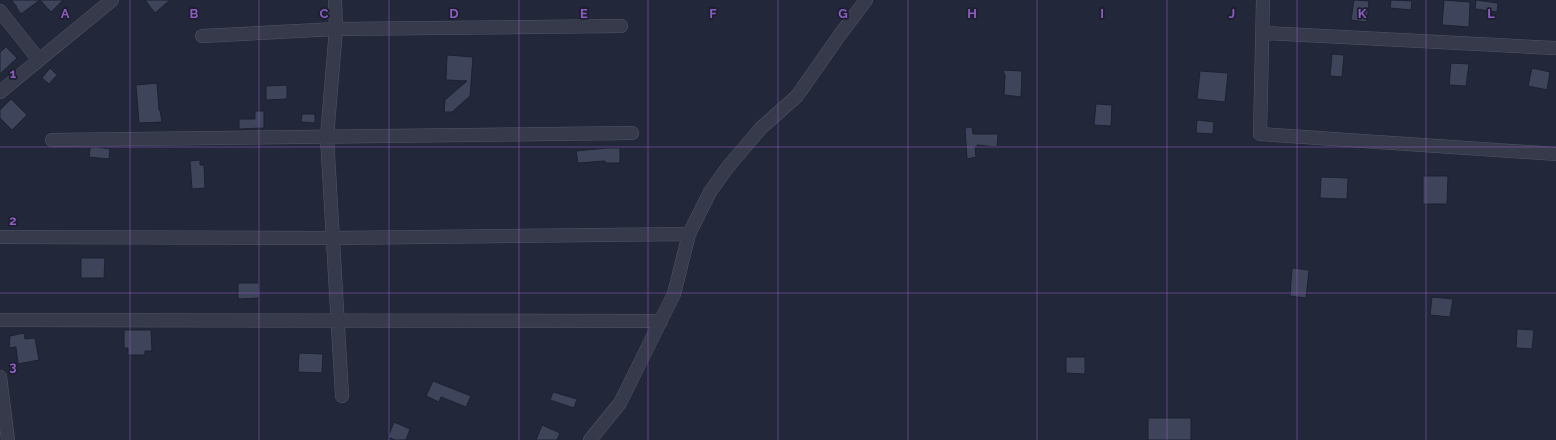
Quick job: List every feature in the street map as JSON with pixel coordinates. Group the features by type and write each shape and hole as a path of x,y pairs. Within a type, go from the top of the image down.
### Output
{"street":[{"path":"0,92 112,0"},
{"path":"335,0 336,29 327,137 342,396"},
{"path":"590,440 620,403 661,321 674,294 689,234 710,192 727,168 761,128 797,96 866,0"},
{"path":"1263,0 1260,134 1556,154"},
{"path":"0,11 39,60"},
{"path":"202,36 336,29 621,26"},
{"path":"1263,33 1554,48"},
{"path":"52,140 632,133"},
{"path":"0,237 333,238 689,234"},
{"path":"0,320 661,321"},
{"path":"0,377 8,440"}],"building":[{"path":"11,0 40,0 21,14"},
{"path":"40,0 63,0 51,12"},
{"path":"145,0 170,0 155,13"},
{"path":"1354,0 1369,1 1367,22 1351,20"},
{"path":"1391,0 1412,1 1411,10 1390,8"},
{"path":"1444,0 1470,2 1469,27 1442,25"},
{"path":"1476,0 1498,3 1497,12 1475,9"},
{"path":"6,47 17,58 0,74 0,52"},
{"path":"1332,54 1344,55 1342,77 1330,76"},
{"path":"447,55 473,57 470,96 452,112 444,112 445,100 467,81 446,80"},
{"path":"1451,63 1469,64 1466,86 1449,85"},
{"path":"50,68 57,75 49,84 42,78"},
{"path":"1532,68 1550,72 1547,90 1528,86"},
{"path":"1003,70 1022,71 1021,97 1004,95 1005,76"},
{"path":"1200,71 1228,73 1225,102 1197,99"},
{"path":"157,83 159,110 162,122 139,123 136,85"},
{"path":"287,85 287,99 266,100 266,86"},
{"path":"11,99 27,115 12,130 0,118 0,110"},
{"path":"1096,104 1112,105 1111,126 1094,125"},
{"path":"255,111 264,111 264,128 239,129 239,119 255,119"},
{"path":"302,114 315,114 315,123 301,122"},
{"path":"1197,120 1214,122 1213,134 1196,133"},
{"path":"972,127 973,134 998,134 997,147 977,145 977,147 975,147 976,157 967,159 965,128"},
{"path":"96,147 110,149 109,159 89,157 90,148"},
{"path":"620,148 620,163 605,163 605,161 578,163 576,151"},
{"path":"200,160 200,165 204,165 205,188 192,189 190,161"},
{"path":"1423,176 1448,176 1447,204 1423,204"},
{"path":"1321,177 1348,178 1347,199 1320,198"},
{"path":"81,258 105,258 104,278 81,278"},
{"path":"1292,268 1309,270 1306,298 1290,296"},
{"path":"238,283 259,283 259,298 238,299"},
{"path":"1432,297 1453,299 1450,317 1430,315"},
{"path":"1517,329 1534,330 1532,349 1516,348"},
{"path":"124,330 151,330 152,351 145,351 145,355 128,355 128,348 124,348"},
{"path":"24,333 25,339 35,338 39,360 18,364 16,347 9,348 10,336"},
{"path":"299,353 323,354 322,373 298,372"},
{"path":"1066,357 1085,357 1085,374 1066,373"},
{"path":"433,381 471,396 466,407 441,397 439,402 426,396"},
{"path":"553,392 577,399 574,408 550,400"},
{"path":"1148,418 1191,418 1191,440 1148,440"},
{"path":"394,422 410,429 406,440 395,440 388,437"},
{"path":"542,425 560,433 557,440 536,440"}]}
